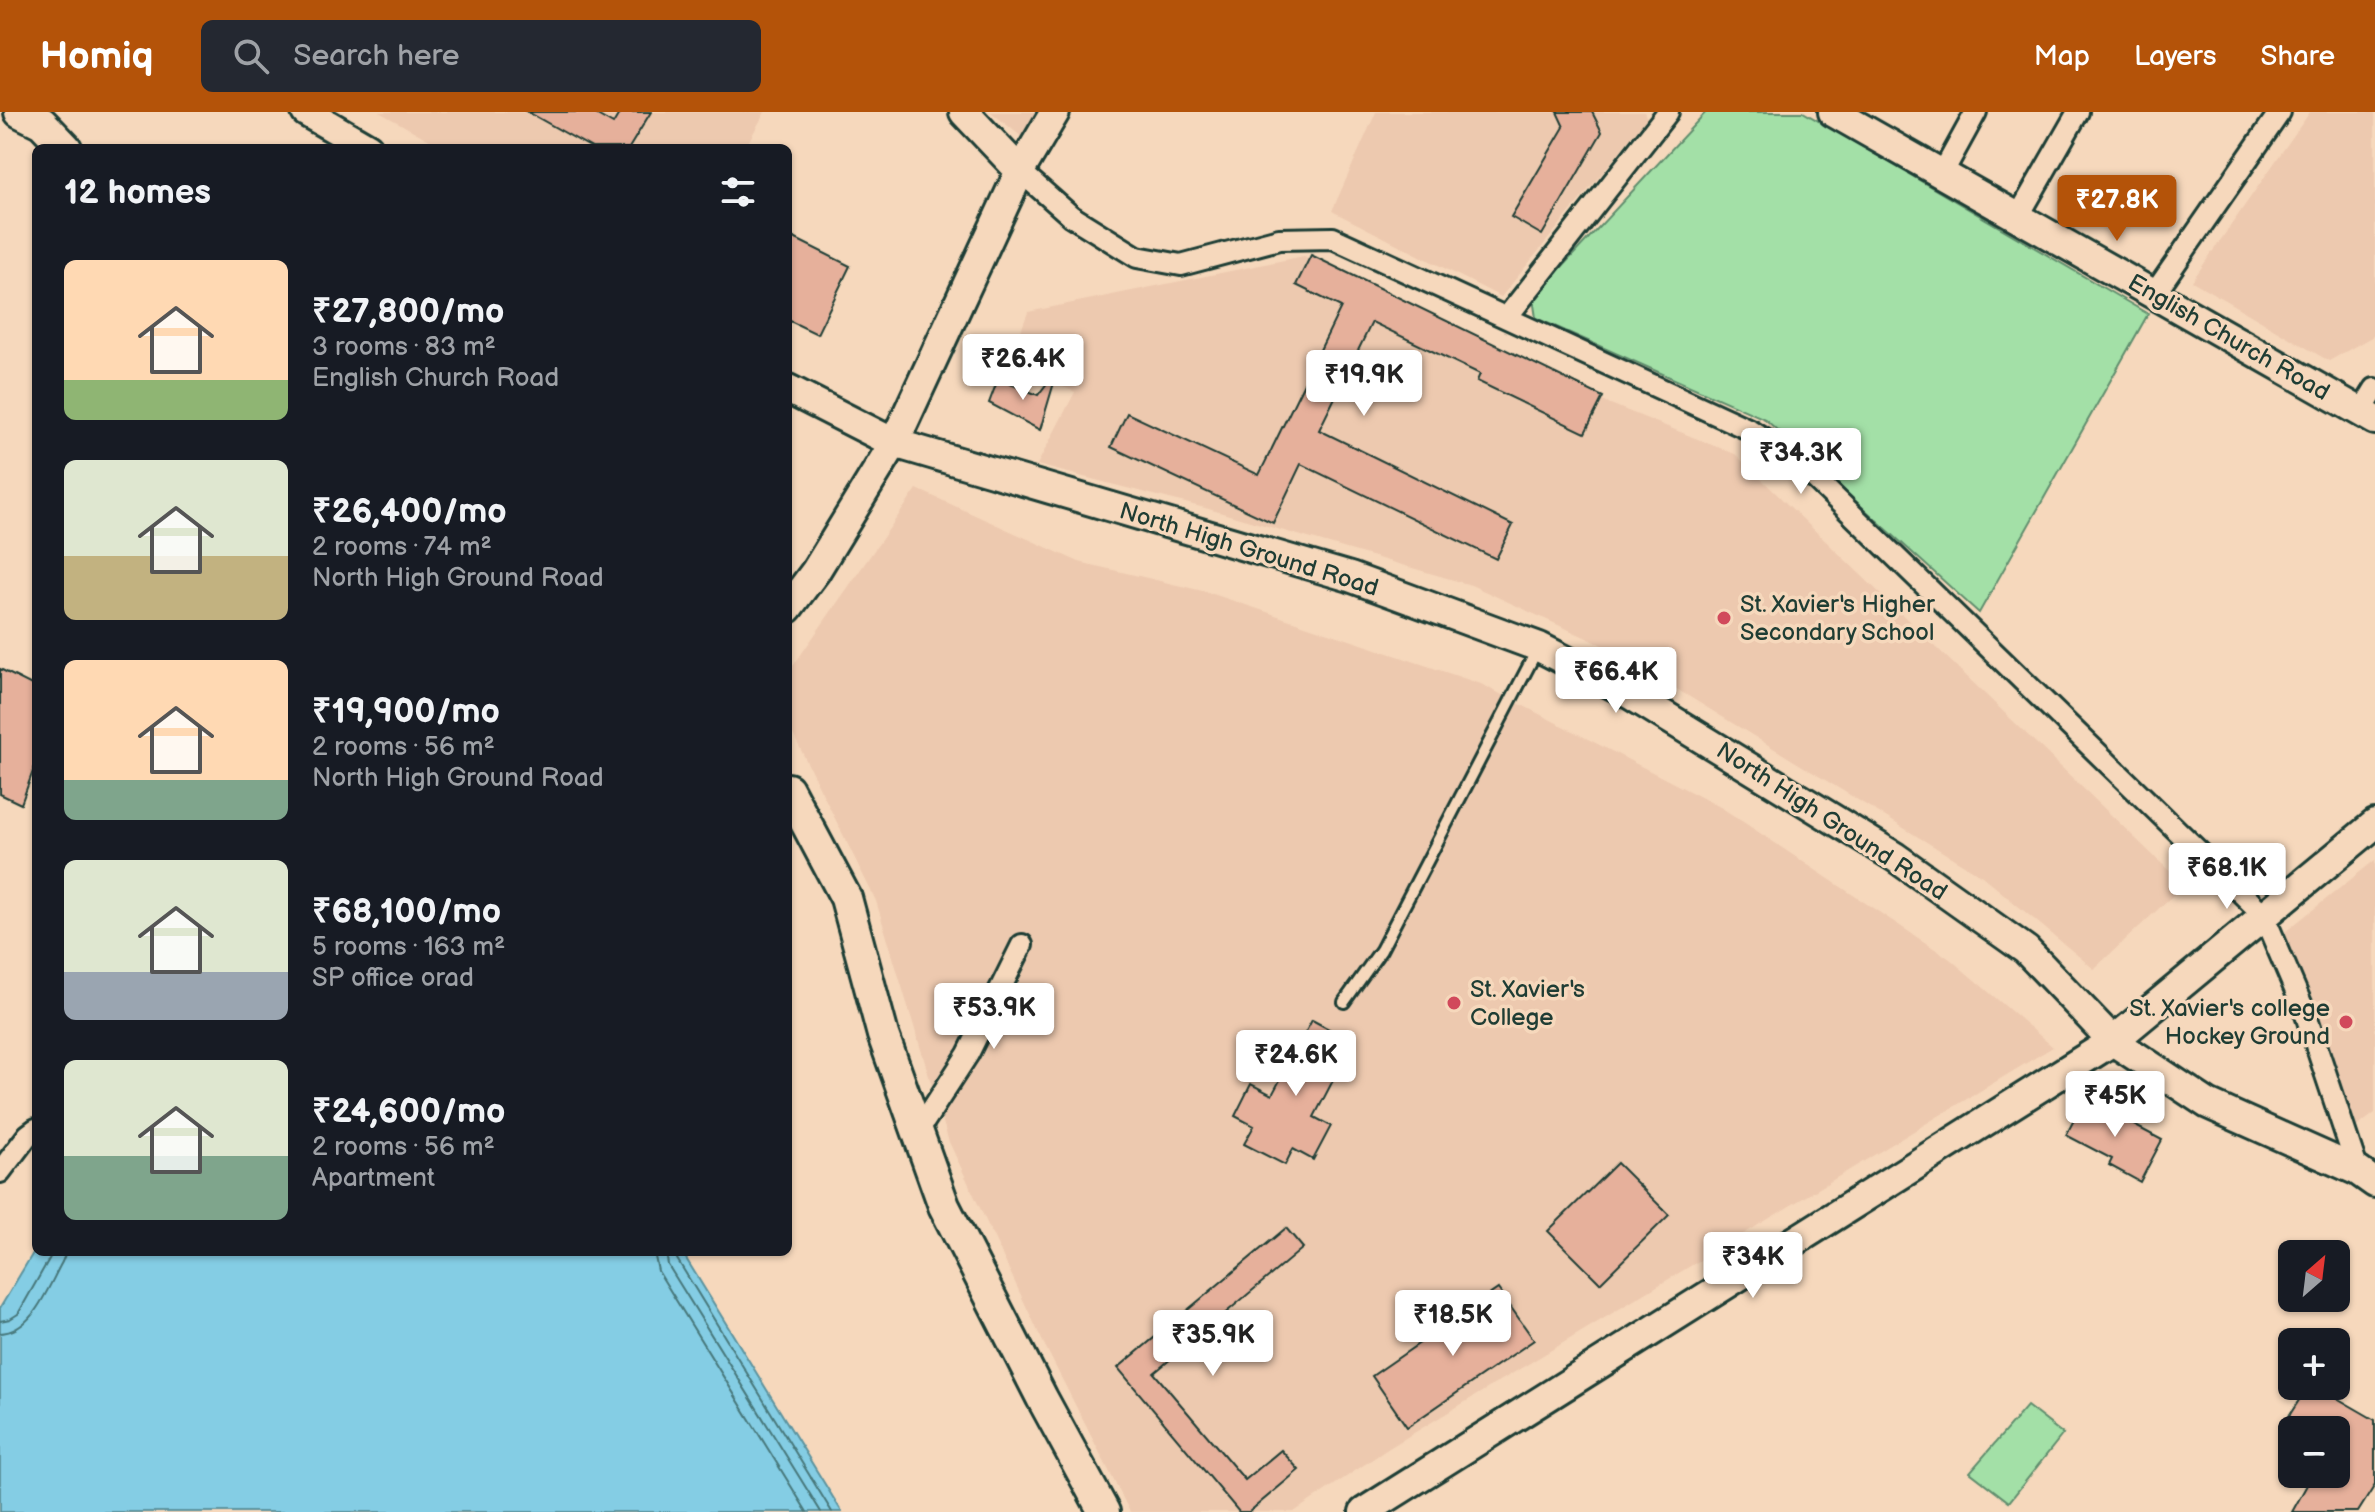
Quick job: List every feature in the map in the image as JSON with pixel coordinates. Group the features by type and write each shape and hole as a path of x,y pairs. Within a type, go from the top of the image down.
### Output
{"main road":[{"path":"20,112 42,123 62,144"},
{"path":"306,112 361,144"},
{"path":"964,112 1020,171"},
{"path":"792,598 801,576 894,443 1020,171 1055,112"},
{"name":"English Church Road","path":"1833,112 2154,294 2370,407"},
{"name":"North High Ground Road","path":"792,391 894,443 1350,577 1539,647 1623,690 1895,857 2026,950 2113,1041 2208,1104 2366,1177"},
{"path":"792,797 846,898 883,1035 944,1206 1104,1512"},
{"path":"1364,1512 2113,1041 2375,824"}],"street":[{"path":"1507,317 1668,112"},
{"path":"1942,174 1976,112"},
{"path":"2018,217 2078,112"},
{"path":"2154,294 2280,112"},
{"path":"1020,171 1071,216 1137,257 1181,265 1279,239 1333,238 1750,430 1794,458 2263,914 2306,1015 2366,1177"},
{"path":"918,1131 968,1054 1022,945"},
{"path":"0,1172 32,1132"}],"lane":[{"path":"1344,1002 1381,950 1539,647"}],"shaded area":[{"path":"379,112 765,112 747,144 437,144"},
{"path":"991,112 1036,112 1023,138"},
{"path":"1376,112 1644,112 1647,118 1501,297 1332,211"},
{"path":"2310,112 2375,112 2375,335 2329,361 2192,281"},
{"name":"St. Xavier's Higher Secondary School","path":"1304,256 1603,401 1735,454 2184,885 2094,969 1982,876 1613,650 1471,585 1205,508 1037,465 1075,392 1009,363 1028,312"},
{"name":"St. Xavier's College","path":"917,489 1079,562 1207,592 1481,684 1722,808 1950,959 2053,1047 1389,1448 1294,1512 1130,1512 1042,1340 949,1142 876,901 792,732 792,667"},
{"name":"St. Xavier's college Hockey Ground","path":"2375,860 2375,1113 2354,1129 2285,932"}],"green space":[{"path":"1706,112 1803,112 2148,314 1979,613 1765,419 1536,318 1533,298"},
{"path":"2027,1406 2063,1434 2009,1502 1970,1472"}],"water":[{"path":"32,1255 684,1256 842,1512 0,1512 0,1308"}],"building":[{"path":"528,112 592,112 613,124 620,112 651,112 631,144 585,144"},
{"path":"1557,112 1592,112 1602,132 1542,235 1511,217 1564,127"},
{"path":"792,237 850,266 817,334 792,322"},
{"path":"1311,255 1603,397 1585,433 1477,381 1480,374 1372,322 1319,430 1513,525 1496,559 1301,464 1273,523 1111,447 1127,413 1259,475 1341,307 1296,285"},
{"path":"1058,369 1040,430 989,403 998,379 1038,395"},
{"path":"0,669 32,685 32,774 21,804 0,794"},
{"path":"1312,1020 1353,1042 1314,1117 1331,1126 1313,1160 1293,1149 1285,1165 1244,1144 1254,1126 1235,1116 1251,1084 1272,1095"},
{"path":"2085,1099 2162,1140 2140,1182 2109,1165 2112,1159 2066,1135"},
{"path":"1617,1163 1669,1215 1600,1283 1548,1231"},
{"path":"1286,1228 1303,1248 1154,1373 1245,1480 1281,1450 1299,1470 1249,1512 1239,1512 1118,1368"},
{"path":"1498,1289 1534,1340 1407,1427 1372,1376"},
{"path":"2299,1400 2340,1400 2375,1420 2375,1485 2358,1512 2292,1512 2305,1488 2350,1488 2350,1416 2289,1416"}],"place":[{"name":"St. Xavier's Higher Secondary School","path":"1724,618"},
{"name":"St. Xavier's College","path":"1454,1003"},
{"name":"St. Xavier's college Hockey Ground","path":"2346,1022"}]}
